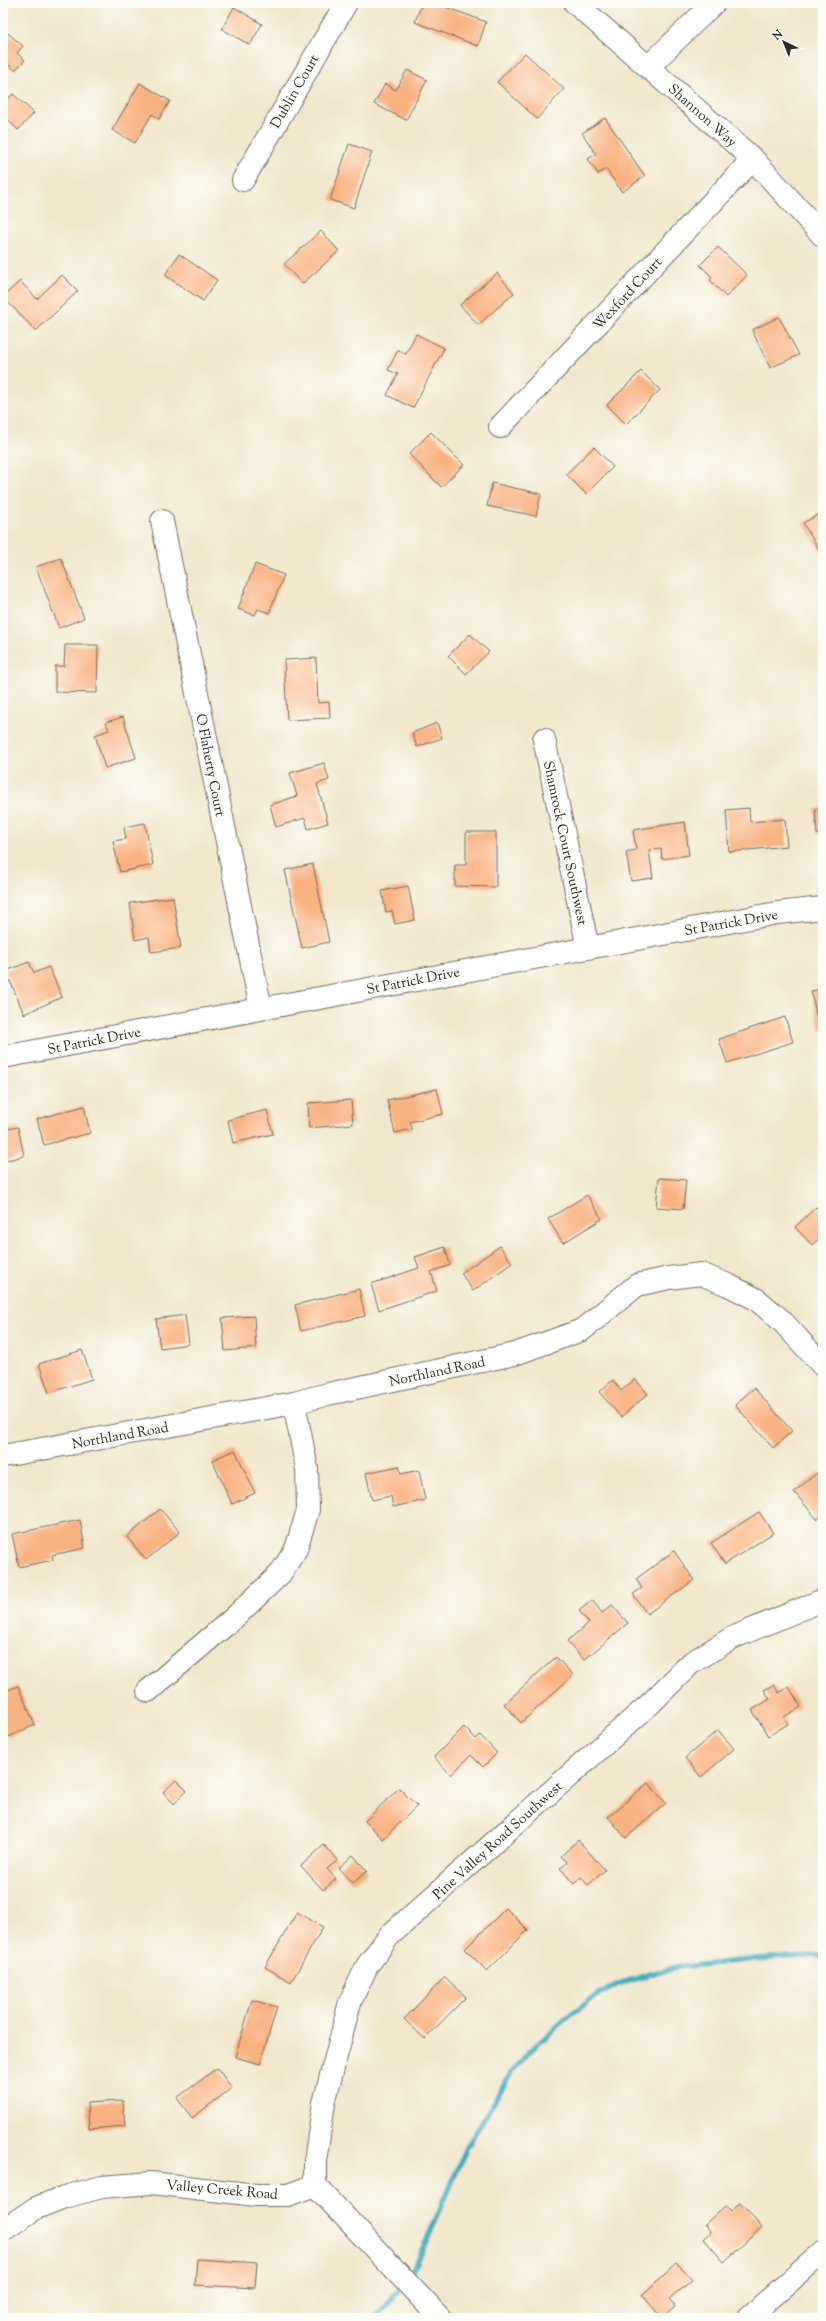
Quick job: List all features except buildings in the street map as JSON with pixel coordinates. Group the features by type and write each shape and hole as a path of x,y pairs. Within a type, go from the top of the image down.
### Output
{"street":[{"name":"Dublin Court","path":"243,180 346,3"},
{"name":"Shannon Way","path":"575,3 649,66 753,159 823,236"},
{"path":"649,66 714,3"},
{"name":"Wexford Court","path":"500,427 753,159"},
{"name":"O Flaherty Court","path":"162,521 261,1009"},
{"name":"Shamrock Court Southwest","path":"544,739 588,948"},
{"name":"St Patrick Drive","path":"3,1057 777,913 823,908"},
{"name":"Northland Road","path":"3,1456 294,1403 328,1394 515,1354 582,1330 637,1285 669,1278 701,1274 728,1284 756,1299 782,1321 823,1366"},
{"path":"148,1691 236,1616 280,1574 296,1549 308,1510 307,1469 294,1403"},
{"name":"Pine Valley Road Southwest","path":"315,2185 314,2161 324,2103 350,2002 367,1966 389,1936 652,1702 691,1663 732,1638 823,1600"},
{"name":"Valley Creek Road","path":"3,2230 36,2208 64,2197 102,2187 151,2183 256,2195 288,2195 315,2185"},
{"path":"315,2185 440,2318"},
{"path":"748,2318 823,2252"}],"waterway":[{"path":"409,2277 434,2224 467,2147 511,2073 529,2052 571,2014 618,1984 671,1968 756,1959 823,1955"},
{"path":"376,2318 402,2286"}]}
